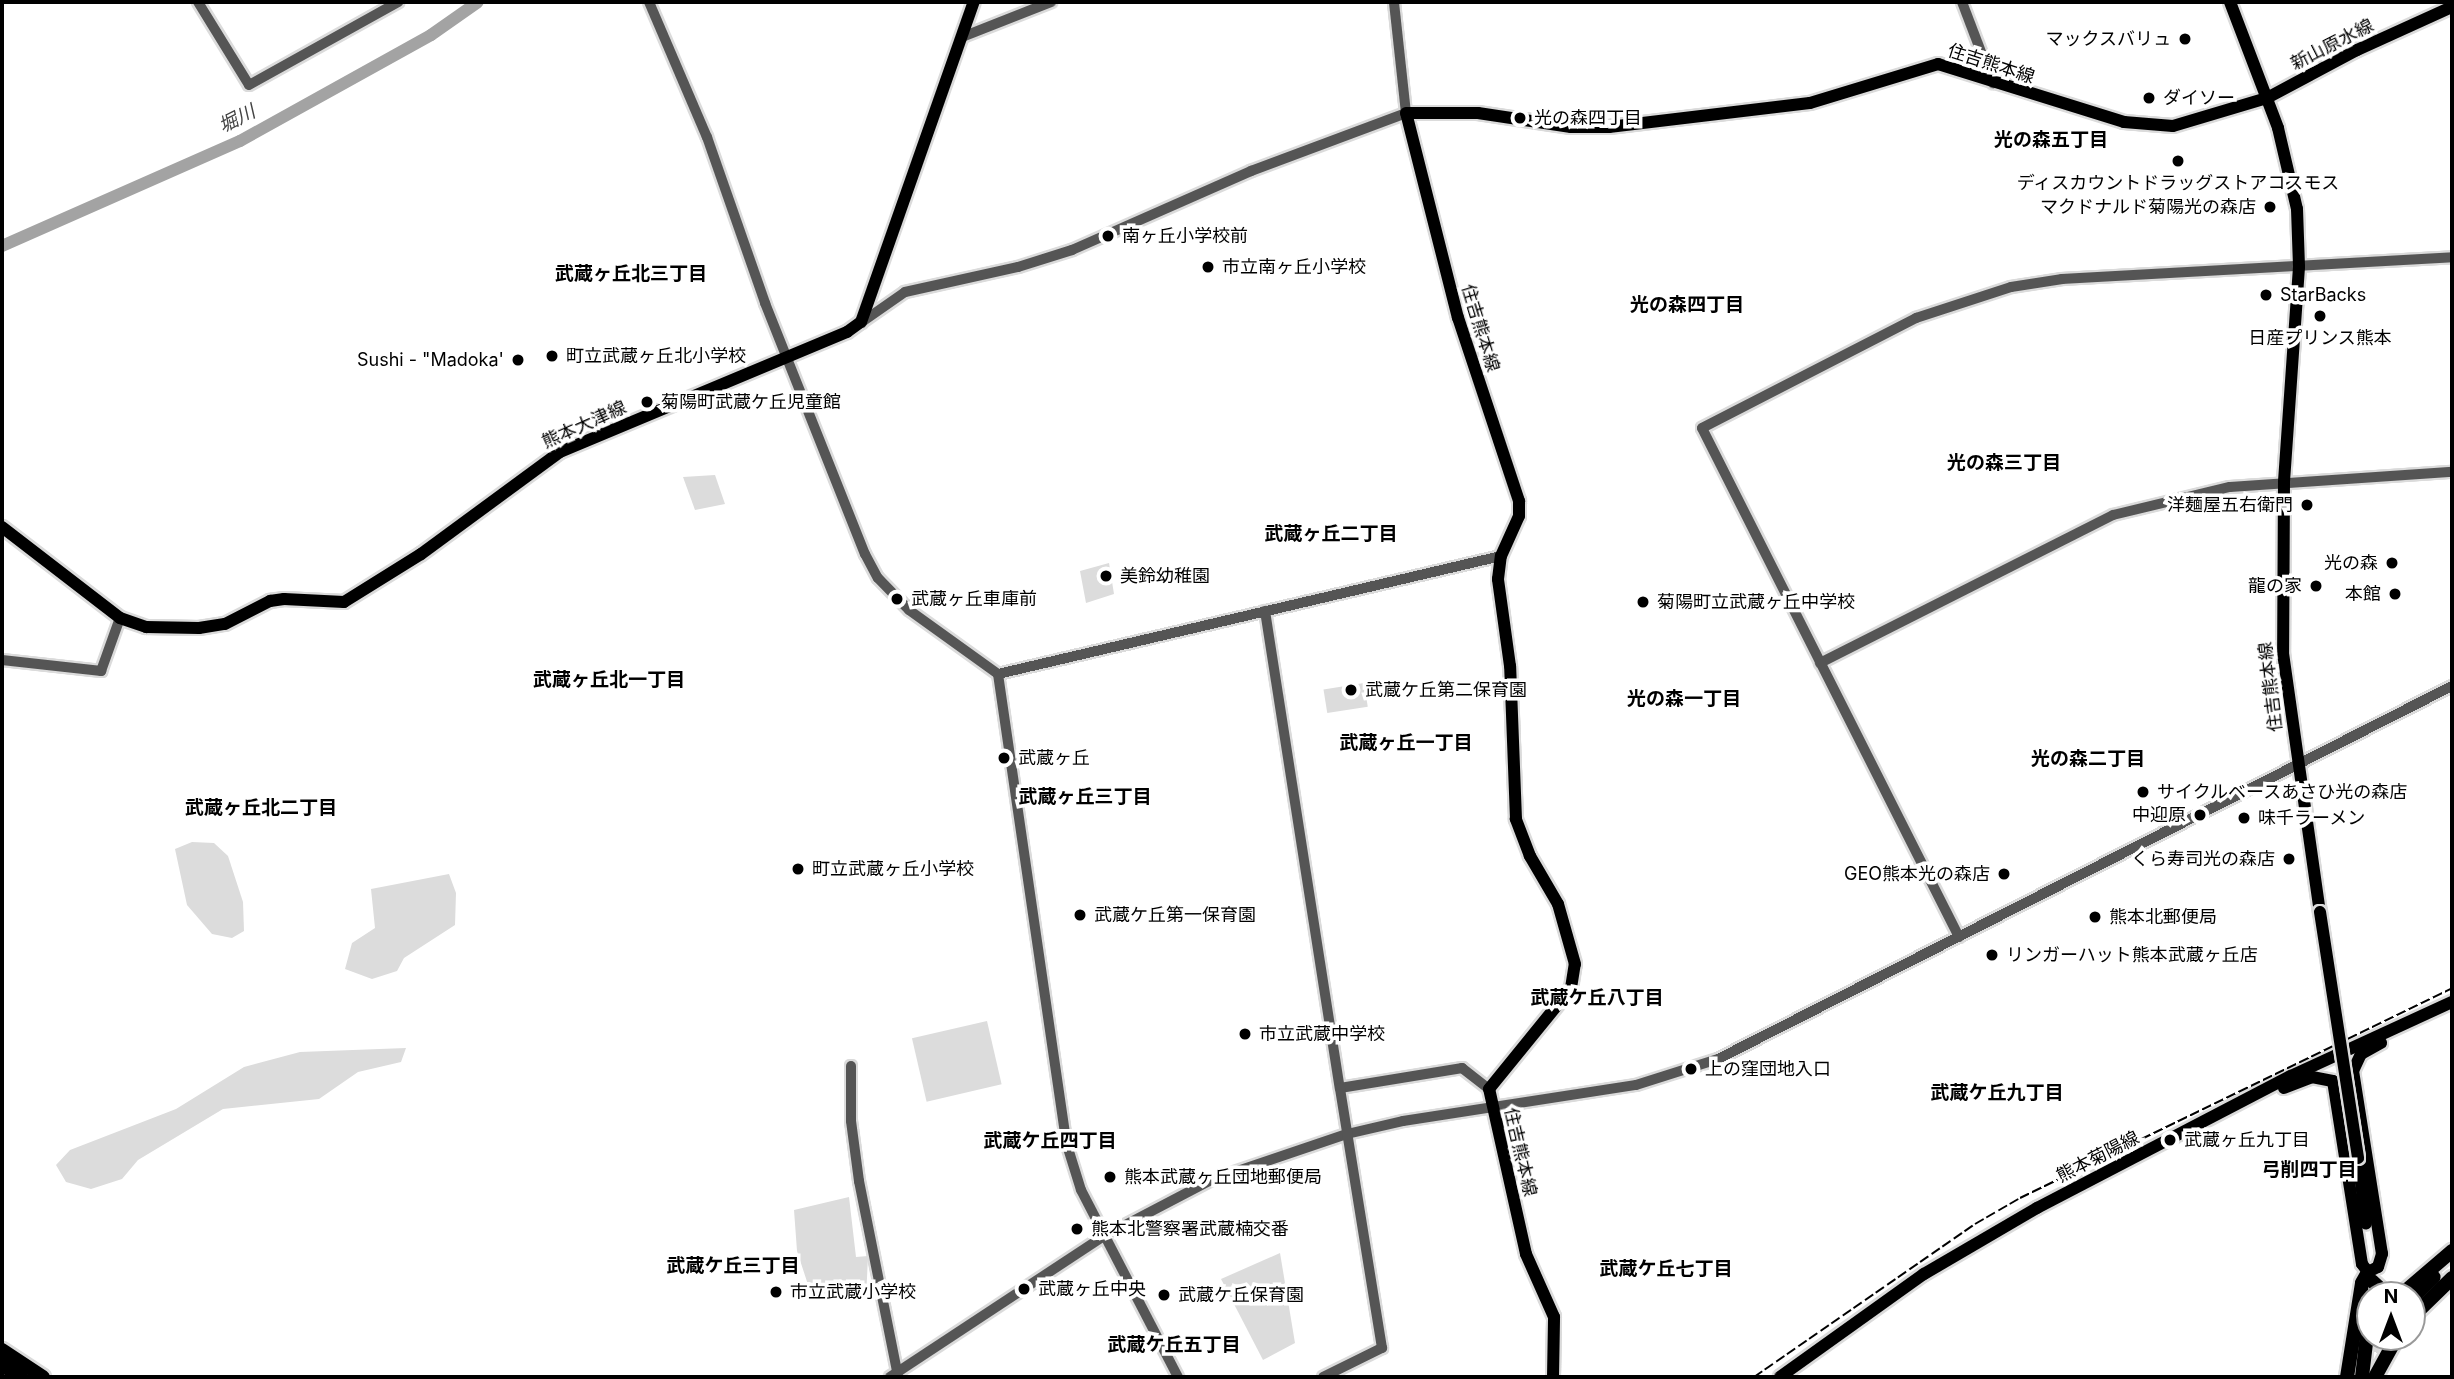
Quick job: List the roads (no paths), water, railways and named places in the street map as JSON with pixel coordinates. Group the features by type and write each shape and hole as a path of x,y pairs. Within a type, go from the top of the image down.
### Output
{"highway":[{"path":"2417,1281 2452,1251"},
{"path":"2426,1285 2452,1261"},
{"path":"2426,1304 2452,1279"},
{"path":"2347,1377 2356,1326"},
{"path":"2353,1348 2364,1371"},
{"path":"2,1350 43,1377"},
{"path":"2364,1371 2366,1351"},
{"path":"2375,1377 2388,1351"},
{"path":"2364,1371 2386,1354"},
{"path":"2,1365 21,1377"}],"main road":[{"path":"861,322 974,2"},
{"name":"住吉熊本線","path":"2230,2 2267,98 2292,181 2299,267 2284,482 2283,653 2358,1158 2370,1281"},
{"name":"新山原水線","path":"2267,98 2357,50 2452,7"},
{"name":"住吉熊本線","path":"1553,1377 1553,1317 1526,1254 1489,1089 1575,980 1569,934 1516,819 1510,666 1497,579 1501,556 1519,516 1519,501 1458,318 1406,113 1478,113 1571,127 1609,127 1810,103 1927,64 1953,68 1993,85 2156,127 2189,123 2267,98"},
{"name":"熊本大津線","path":"2,527 120,618 146,627 199,628 225,624 270,601 344,602 421,554 560,452 861,322"},
{"path":"2371,1281 2382,1254 2355,1088 2355,1063 2361,1054 2452,1002"},
{"name":"熊本菊陽線","path":"1780,1377 1955,1254 2236,1107 2452,1002"},
{"path":"2236,1107 2312,1077 2333,1081 2362,1264 2369,1281"}],"street":[{"path":"198,2 249,85 398,2"},
{"path":"649,2 706,137 847,518 878,578 909,610 998,674 1067,1145 1081,1190 1178,1377"},
{"path":"962,37 1051,2"},
{"path":"861,322 905,292 1018,267 1072,250 1251,171 1406,113 1394,2"},
{"path":"1962,2 1993,85"},
{"path":"1959,937 1702,428 1916,318 1999,290 2062,279 2452,257"},
{"path":"1820,663 2113,514 2180,496 2284,482 2452,472"},
{"path":"998,674 1501,556"},
{"path":"1265,611 1382,1348 1323,1377"},
{"path":"2,660 101,671 120,618"},
{"path":"851,1066 853,1140 895,1376 1104,1236 1211,1180 1347,1134 1491,1107 1636,1085 1680,1074 1772,1034 2452,686"},
{"path":"1340,1088 1462,1068 1489,1089"}],"waterway":[{"name":"堀川","path":"2,246 240,141 431,35 478,2"}],"tunnel":[{"path":"2364,1370 2374,1351"}],"railway":[{"path":"1754,1377 1975,1224 2020,1198 2452,988"}],"place":[{"name":"マックスバリュ","path":"2185,39"},
{"name":"ダイソー","path":"2149,98"},
{"name":"光の森四丁目","path":"1520,118"},
{"name":"ディスカウントドラッグストアコスモス","path":"2178,161"},
{"name":"マクドナルド菊陽光の森店","path":"2270,207"},
{"name":"南ヶ丘小学校前","path":"1108,236"},
{"name":"市立南ヶ丘小学校","path":"1208,267"},
{"name":"StarBacks","path":"2266,295"},
{"name":"日産プリンス熊本","path":"2320,316"},
{"name":"町立武蔵ヶ丘北小学校","path":"552,356"},
{"name":"Sushi - \"Madoka'","path":"518,360"},
{"name":"菊陽町武蔵ケ丘児童館","path":"647,402"},
{"name":"洋麺屋五右衛門","path":"2307,505"},
{"name":"光の森","path":"2392,563"},
{"name":"美鈴幼稚園","path":"1106,576"},
{"name":"龍の家","path":"2316,586"},
{"name":"本館","path":"2395,594"},
{"name":"武蔵ヶ丘車庫前","path":"897,599"},
{"name":"菊陽町立武蔵ヶ丘中学校","path":"1643,602"},
{"name":"武蔵ケ丘第二保育園","path":"1351,690"},
{"name":"武蔵ヶ丘","path":"1004,758"},
{"name":"サイクルベースあさひ光の森店","path":"2143,792"},
{"name":"中迎原","path":"2200,815"},
{"name":"味千ラーメン","path":"2244,818"},
{"name":"くら寿司光の森店","path":"2289,859"},
{"name":"町立武蔵ヶ丘小学校","path":"798,869"},
{"name":"GEO熊本光の森店","path":"2004,874"},
{"name":"武蔵ケ丘第一保育園","path":"1080,915"},
{"name":"熊本北郵便局","path":"2095,917"},
{"name":"リンガーハット熊本武蔵ヶ丘店","path":"1992,955"},
{"name":"市立武蔵中学校","path":"1245,1034"},
{"name":"上の窪団地入口","path":"1691,1069"},
{"name":"武蔵ヶ丘九丁目","path":"2170,1140"},
{"name":"熊本武蔵ヶ丘団地郵便局","path":"1110,1177"},
{"name":"熊本北警察署武蔵楠交番","path":"1077,1229"},
{"name":"武蔵ヶ丘中央","path":"1024,1289"},
{"name":"市立武蔵小学校","path":"776,1292"},
{"name":"武蔵ケ丘保育園","path":"1164,1295"}],"district":[{"name":"光の森五丁目","path":"2051,140"},
{"name":"武蔵ヶ丘北三丁目","path":"631,274"},
{"name":"光の森四丁目","path":"1687,305"},
{"name":"光の森三丁目","path":"2004,463"},
{"name":"武蔵ヶ丘二丁目","path":"1331,534"},
{"name":"武蔵ヶ丘北一丁目","path":"609,680"},
{"name":"光の森一丁目","path":"1684,699"},
{"name":"武蔵ヶ丘一丁目","path":"1406,743"},
{"name":"光の森二丁目","path":"2088,759"},
{"name":"武蔵ヶ丘三丁目","path":"1085,797"},
{"name":"武蔵ヶ丘北二丁目","path":"261,808"},
{"name":"武蔵ケ丘八丁目","path":"1597,998"},
{"name":"武蔵ケ丘九丁目","path":"1997,1093"},
{"name":"武蔵ケ丘四丁目","path":"1050,1141"},
{"name":"弓削四丁目","path":"2309,1170"},
{"name":"武蔵ケ丘三丁目","path":"733,1266"},
{"name":"武蔵ケ丘七丁目","path":"1666,1269"},
{"name":"武蔵ケ丘五丁目","path":"1174,1345"}]}
